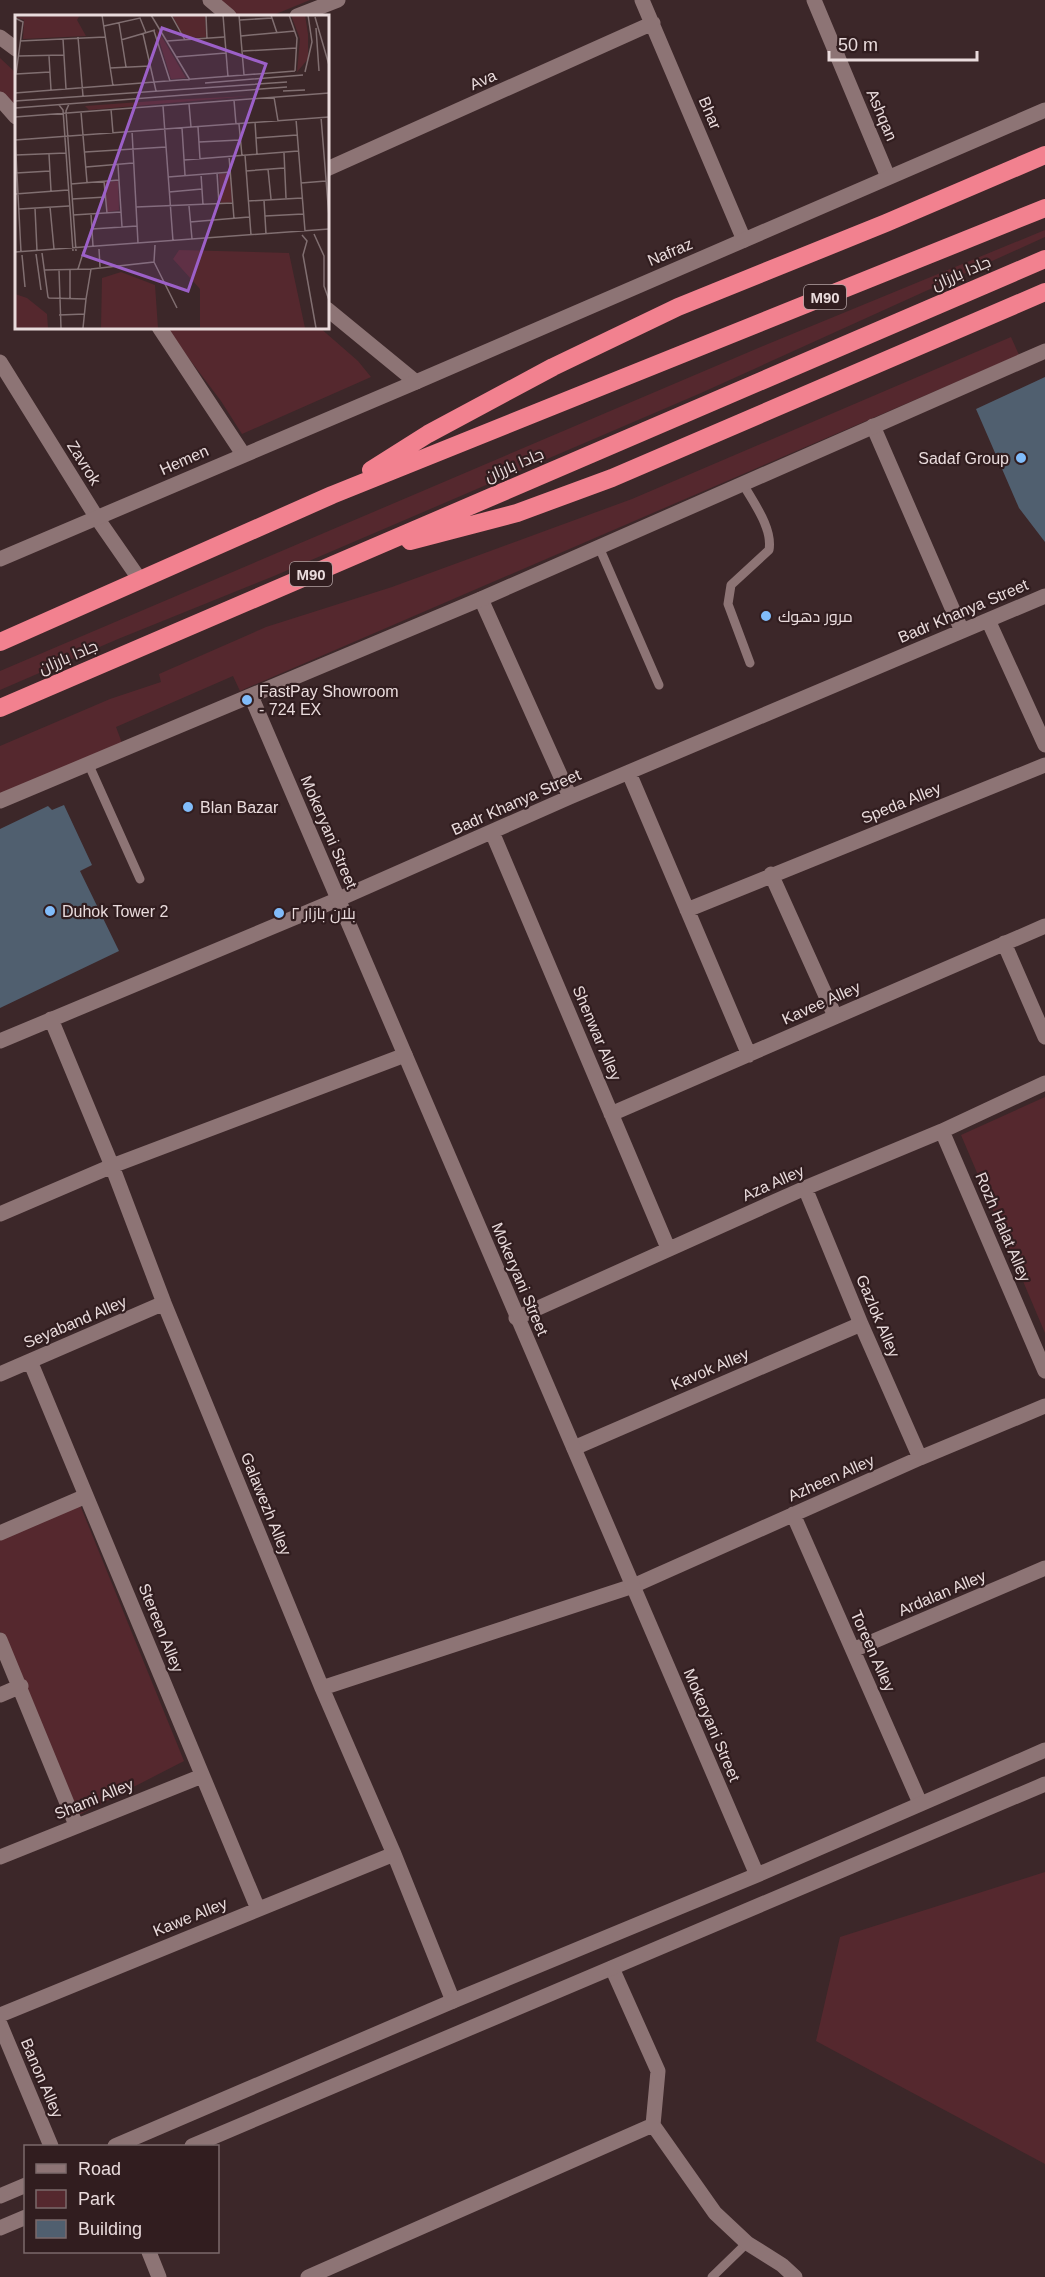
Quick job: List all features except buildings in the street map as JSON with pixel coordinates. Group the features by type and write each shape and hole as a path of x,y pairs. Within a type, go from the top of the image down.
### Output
{"highway":[{"path":"332,495 428,434 554,367 678,307 886,223 1045,154"},
{"name":"جادا بارزان","path":"0,642 332,495 1045,208"},
{"name":"جادا بارزان","path":"0,708 1045,259"},
{"path":"353,556 517,513 612,478 1045,292"}],"street":[{"path":"210,0 228,15"},
{"path":"300,15 338,0"},
{"name":"Bhar","path":"642,0 744,240"},
{"name":"Ashqan","path":"814,0 888,177"},
{"name":"Ava","path":"328,169 653,23"},
{"path":"0,36 15,48"},
{"path":"0,99 15,116"},
{"name":"Nafraz","path":"243,454 416,382 1045,110"},
{"path":"328,310 416,382"},
{"path":"160,328 243,454"},
{"path":"0,801 481,598 1045,351"},
{"name":"Zavrok","path":"0,362 6,384 140,580"},
{"path":"873,426 962,632"},
{"name":"Hemen","path":"0,559 243,454"},
{"name":"Badr Khanya Street","path":"0,1041 339,899 570,797 1045,596"},
{"path":"481,598 570,797"},
{"path":"988,620 1045,745"},
{"name":"Mokeryani Street","path":"251,696 757,1875"},
{"name":"Speda Alley","path":"687,909 1045,765"},
{"path":"629,773 749,1055"},
{"name":"Shenwar Alley","path":"492,832 668,1248"},
{"path":"771,874 835,1016"},
{"name":"Kavee Alley","path":"611,1114 1045,926"},
{"path":"1004,944 1045,1037"},
{"name":"Galawezh Alley","path":"51,1019 321,1688 394,1854 453,2001"},
{"path":"0,1214 112,1166 405,1055"},
{"name":"Aza Alley","path":"516,1318 668,1248 942,1131 1045,1083"},
{"name":"Rozh Halat Alley","path":"942,1131 1045,1371"},
{"name":"Gazlok Alley","path":"805,1188 920,1458"},
{"name":"Seyaband Alley","path":"0,1374 164,1303"},
{"name":"Kavok Alley","path":"574,1448 861,1324"},
{"name":"Stereen Alley","path":"30,1361 258,1909"},
{"name":"Azheen Alley","path":"321,1688 633,1586 920,1458 1045,1406"},
{"path":"0,1533 87,1496"},
{"name":"Toreen Alley","path":"793,1514 920,1803"},
{"name":"Ardalan Alley","path":"853,1650 1045,1569"},
{"path":"0,1640 21,1686 76,1825"},
{"path":"0,1695 21,1686"},
{"path":"117,2145 453,2001 757,1875 1045,1749"},
{"name":"Shami Alley","path":"0,1857 202,1776"},
{"path":"194,2145 1045,1784"},
{"name":"Kawe Alley","path":"0,2015 394,1854"},
{"path":"612,1968 658,2071 653,2125 715,2213 747,2243 782,2265 795,2277"},
{"name":"Banon Alley","path":"0,2024 51,2145"},
{"path":"308,2277 653,2125"},
{"path":"0,2196 24,2186"},
{"path":"0,2228 24,2218"},
{"path":"148,2253 159,2277"}],"lane":[{"path":"743,484 766,526 770,543 769,550 731,585 728,604 750,663"},
{"path":"599,547 659,685"},
{"path":"88,763 140,879"},
{"path":"712,2277 747,2243"}],"green space":[{"path":"217,0 310,0 273,15 235,15"},
{"path":"0,58 15,72 15,109 0,95"},
{"path":"1045,230 1045,237 701,393 274,576 0,690 0,671 763,346"},
{"path":"166,328 320,328 358,361 371,377 242,434 221,401"},
{"path":"1011,337 1019,355 240,691 233,676 116,727 122,743 0,794 0,746 110,699 161,682 159,674 266,627 392,587 632,499"},
{"path":"1045,1097 1045,1333 961,1135"},
{"path":"80,1505 184,1761 77,1816 0,1631 0,1539"},
{"path":"1045,1872 1045,2164 816,2041 840,1937"}],"place":[{"name":"Sadaf Group","path":"1021,458"},
{"name":"مرور دهوك","path":"766,616"},
{"name":"FastPay Showroom - 724 EX","path":"247,700"},
{"name":"Blan Bazar","path":"188,807"},
{"name":"Duhok Tower 2","path":"50,911"},
{"name":"بلان بازار ٢","path":"279,913"}]}
